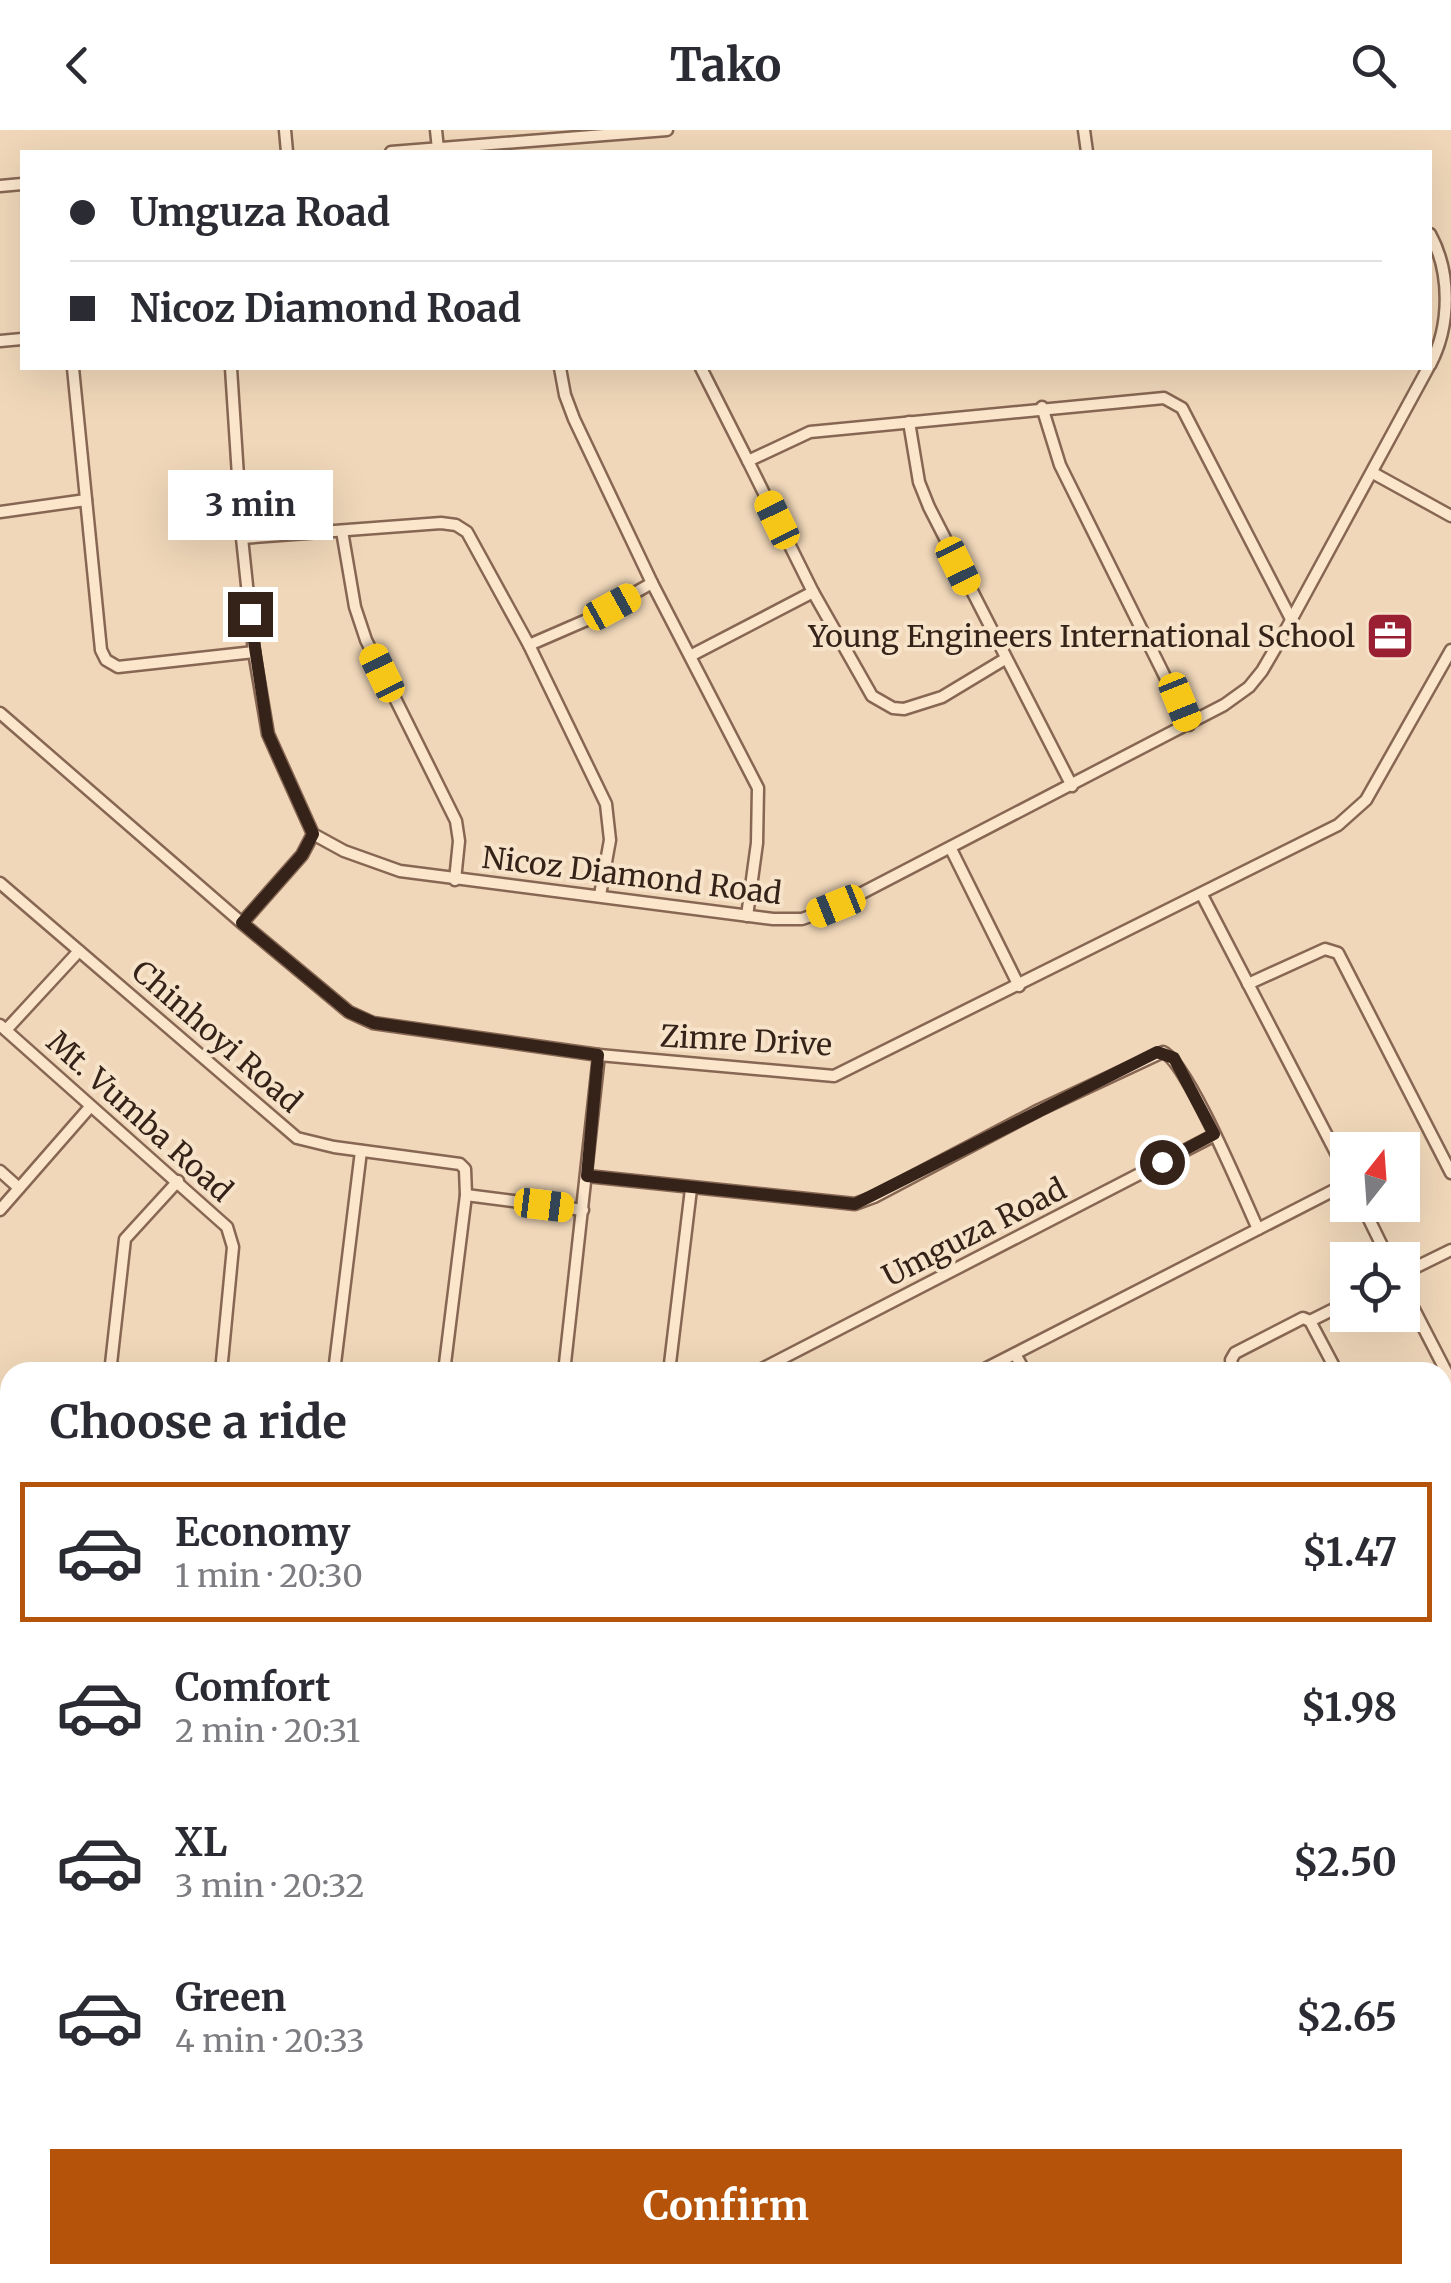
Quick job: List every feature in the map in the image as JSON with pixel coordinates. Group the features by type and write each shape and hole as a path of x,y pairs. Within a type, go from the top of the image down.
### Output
{"street":[{"path":"436,130 438,150 667,130"},
{"name":"Nicoz Diamond Road","path":"1432,238 1446,262 1450,293 1446,330 1432,360"},
{"path":"73,370 101,650 106,660 118,667 254,652"},
{"path":"230,370 242,538 254,652 268,734 313,834 302,855 242,923"},
{"path":"560,370 574,418 652,583 758,788 757,843 747,916"},
{"path":"702,370 814,592 872,696 904,710 942,697 1005,659"},
{"name":"Nicoz Diamond Road","path":"313,834 344,851 400,871 773,919 814,916 1190,725 1249,687 1291,620 1427,370"},
{"path":"748,461 810,432 1164,398 1178,404 1291,620"},
{"path":"1042,408 1060,465 1190,725"},
{"path":"909,422 919,482 929,507 1072,786"},
{"path":"1373,472 1451,516"},
{"path":"0,512 86,500"},
{"path":"242,538 441,523 456,525 467,532 529,646 606,804 610,840 600,895"},
{"path":"342,531 366,640 456,821 459,840 455,880"},
{"path":"529,646 589,620 652,583"},
{"path":"692,655 814,592"},
{"name":"Zimre Drive","path":"0,713 349,1012 374,1023 598,1055 834,1076 1338,825 1366,800 1451,650"},
{"path":"951,849 1019,986"},
{"name":"Chinhoyi Road","path":"0,883 297,1138 460,1164 467,1175 466,1195"},
{"path":"1202,896 1330,1141"},
{"path":"1248,984 1326,950 1338,952 1451,1173"},
{"path":"3,1027 79,951"},
{"name":"Mt. Vumba Road","path":"3,1027 226,1227 233,1247 222,1362"},
{"path":"587,1176 855,1204 1157,1052 1174,1058 1258,1229"},
{"path":"565,1362 598,1055"},
{"path":"0,1210 90,1108"},
{"name":"Umguza Road","path":"775,1362 1214,1134"},
{"path":"335,1362 361,1151"},
{"path":"0,1171 19,1188"},
{"path":"111,1362 125,1240 178,1181"},
{"path":"669,1362 692,1189"},
{"path":"999,1362 1330,1193"},
{"path":"445,1362 466,1195 584,1210"},
{"path":"1420,1265 1451,1250"},
{"path":"1232,1362 1244,1346 1296,1320 1310,1321 1330,1311"},
{"path":"1310,1321 1333,1362"},
{"path":"1420,1321 1441,1362"},
{"path":"1015,1354 1019,1362"}],"place":[{"name":"Young Engineers International School","path":"1390,636"}],"route":[{"path":"250,614 268,734 313,834 302,855 242,923 349,1012 374,1023 598,1055 587,1176 855,1204 1157,1052 1174,1058 1214,1134 1162,1162"}]}
